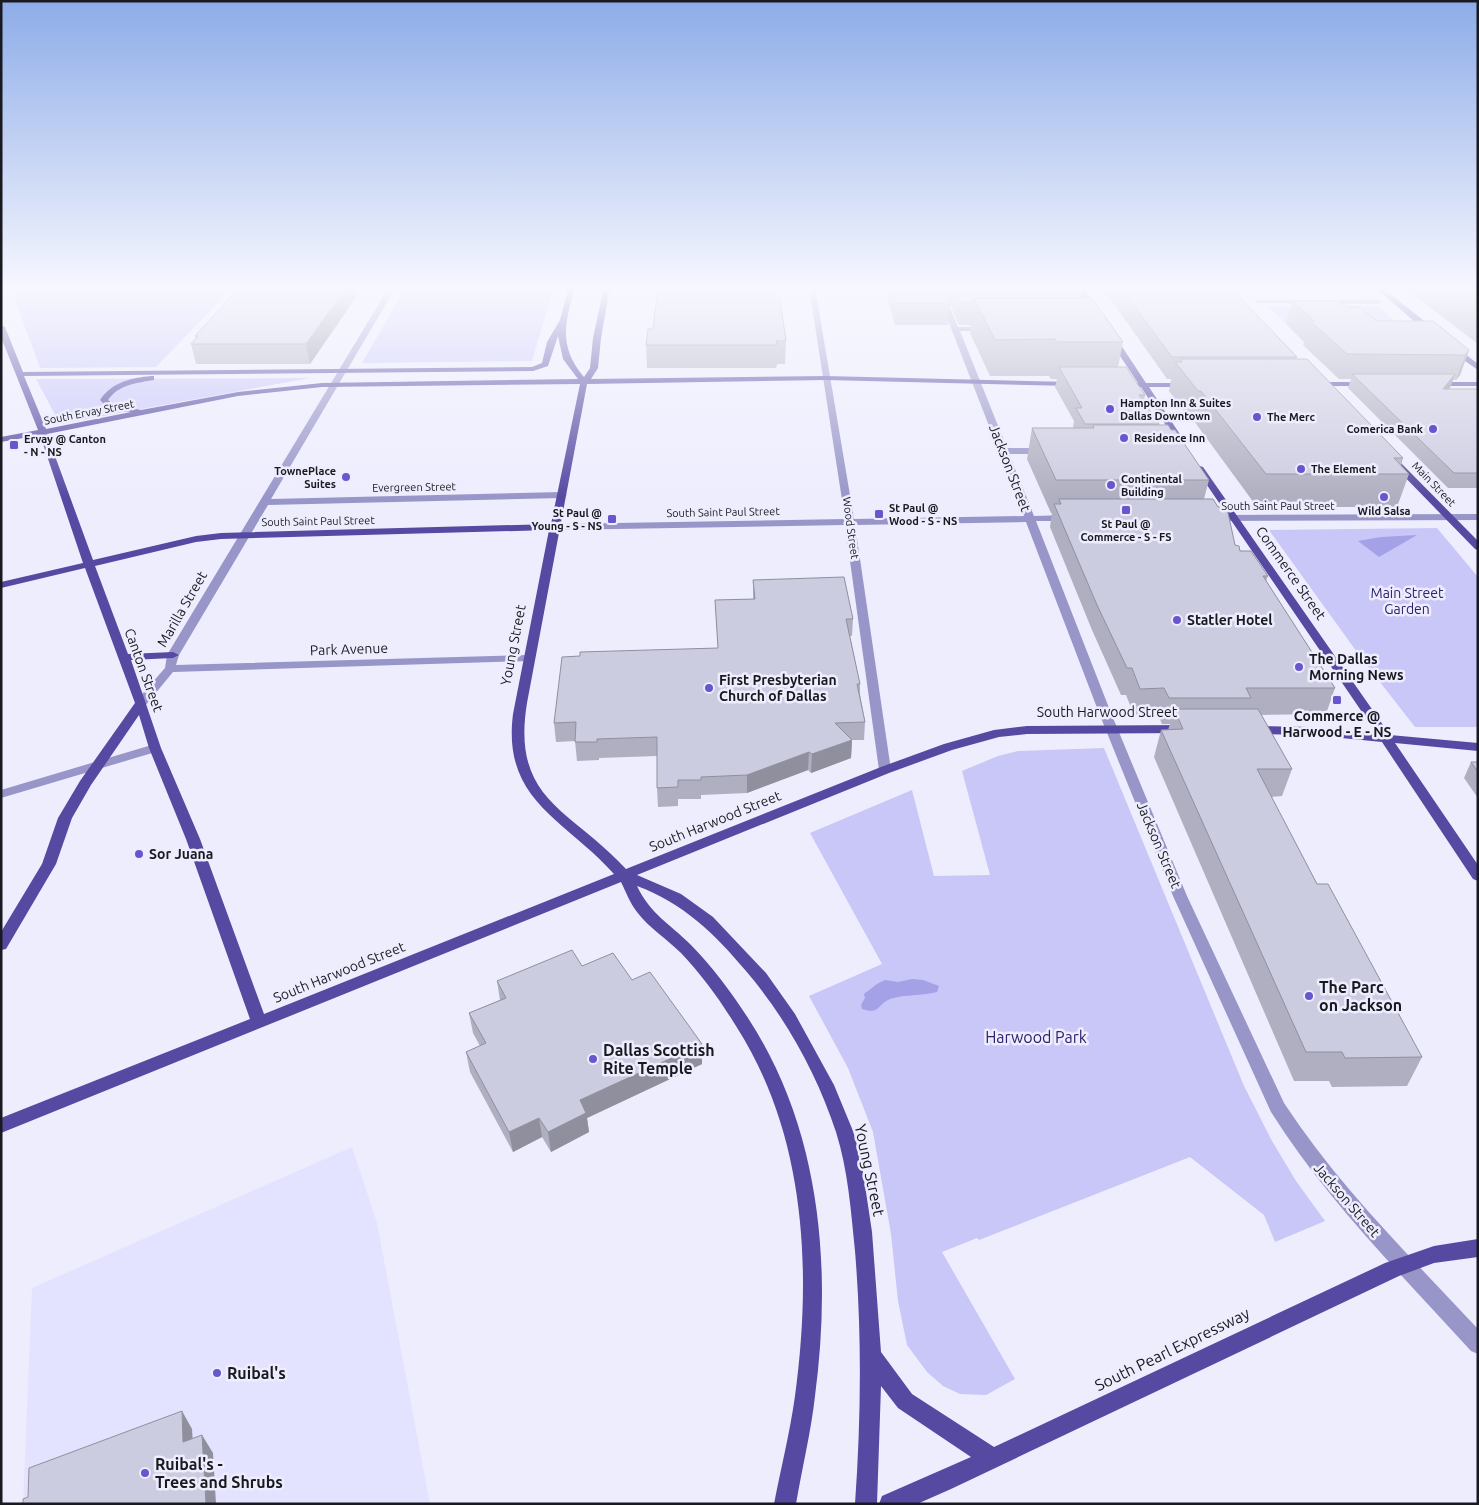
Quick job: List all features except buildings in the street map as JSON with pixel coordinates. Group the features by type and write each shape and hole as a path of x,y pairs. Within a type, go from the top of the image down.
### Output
{"main road":[{"name":"Canton Street","path":"13,357 43,433 123,658 141,703 155,748 193,839 259,1023"},
{"path":"20,374 537,368 545,364 547,357"},
{"path":"566,357 572,369 584,382"},
{"name":"Young Street","path":"595,357 594,368 584,382 529,658 518,719 517,740 519,757 523,770 545,802 624,876 640,905 687,949 725,997 758,1048 784,1105 800,1163 810,1229 812,1312 804,1396 785,1504"},
{"name":"Commerce Street","path":"1124,357 1186,454 1234,518 1478,876"},
{"path":"1465,357 1478,368"},
{"path":"100,373 158,378 136,381 117,387 109,392 104,400 112,406 144,412"},
{"name":"South Ervay Street","path":"1,440 259,391 333,385 826,378 1076,384"},
{"path":"1312,381 1322,387 1378,384"},
{"path":"1115,384 1196,385"},
{"path":"1423,384 1478,384"},
{"name":"Main Street","path":"1393,459 1478,547"},
{"name":"South Saint Paul Street","path":"1,585 196,539 246,535 556,527"},
{"path":"123,658 143,655 172,655"},
{"name":"Marilla Street","path":"1,946 49,864 65,818 141,703"},
{"name":"South Harwood Street","path":"1,1126 885,770 948,747 998,733 1027,730 1197,729"},
{"path":"1242,729 1311,732 1478,746"},
{"name":"Young Street","path":"624,876 684,902 724,936 763,979 786,1012 816,1067 844,1132 861,1213 868,1284 871,1356 870,1446 866,1504"},
{"name":"South Pearl Expressway","path":"890,1504 993,1459 1208,1354 1405,1265 1442,1252 1478,1248"},
{"path":"871,1356 905,1401 993,1459"}],"street":[{"name":"Marilla Street","path":"141,703 170,669 172,655 266,502 349,357"},
{"name":"Wood Street","path":"823,357 850,523 885,770"},
{"name":"Jackson Street","path":"967,357 1111,729 1180,896 1277,1107 1296,1140 1331,1185 1478,1344"},
{"path":"1004,451 1050,451"},
{"name":"Evergreen Street","path":"266,502 562,495"},
{"name":"South Saint Paul Street","path":"1210,518 1478,517"},
{"name":"South Saint Paul Street","path":"556,527 1076,518"},
{"name":"Park Avenue","path":"170,669 529,658"},
{"path":"1,794 155,748"}],"shaded area":[{"path":"1417,535 1379,557 1358,541 1381,537"},
{"path":"912,979 923,980 939,986 937,992 890,999 873,1011 862,1009 861,1005 865,998 864,994 877,984 885,980 898,982"},
{"name":"Ruibal's","path":"352,1147 377,1223 430,1504 23,1504 32,1288"}],"green space":[{"path":"36,357 165,357 156,367 40,368"},
{"path":"365,357 533,357 532,361 362,363"},
{"path":"310,378 60,424 36,379"},
{"name":"Main Street Garden","path":"1437,528 1478,577 1478,727 1415,727 1362,659 1269,530"},
{"name":"Harwood Park","path":"1104,748 1244,1086 1272,1141 1296,1181 1325,1221 1275,1242 1264,1215 1190,1157 979,1240 977,1238 942,1252 1015,1379 986,1395 960,1394 943,1386 927,1372 907,1345 898,1301 891,1234 873,1132 848,1068 809,996 882,964 810,833 912,790 934,876 990,875 962,771 998,756 1018,751"}],"place":[{"name":"Hampton Inn & Suites Dallas Downtown","path":"1110,409"},
{"name":"The Merc","path":"1257,417"},
{"name":"Comerica Bank","path":"1433,429"},
{"name":"Residence Inn","path":"1124,438"},
{"name":"Ervay @ Canton - N - NS","path":"14,445"},
{"name":"The Element","path":"1301,469"},
{"name":"TownePlace Suites","path":"346,477"},
{"name":"Continental Building","path":"1111,485"},
{"name":"Wild Salsa","path":"1384,497"},
{"name":"St Paul @ Commerce - S - FS","path":"1126,510"},
{"name":"St Paul @ Wood - S - NS","path":"879,514"},
{"name":"St Paul @ Young - S - NS","path":"612,519"},
{"name":"Statler Hotel","path":"1177,620"},
{"name":"The Dallas Morning News","path":"1299,667"},
{"name":"First Presbyterian Church of Dallas","path":"709,688"},
{"name":"Commerce @ Harwood - E - NS","path":"1337,700"},
{"name":"Sor Juana","path":"139,854"},
{"name":"The Parc on Jackson","path":"1309,996"},
{"name":"Dallas Scottish Rite Temple","path":"593,1059"},
{"name":"Ruibal's","path":"217,1373"},
{"name":"Ruibal's - Trees and Shrubs","path":"145,1473"}]}
